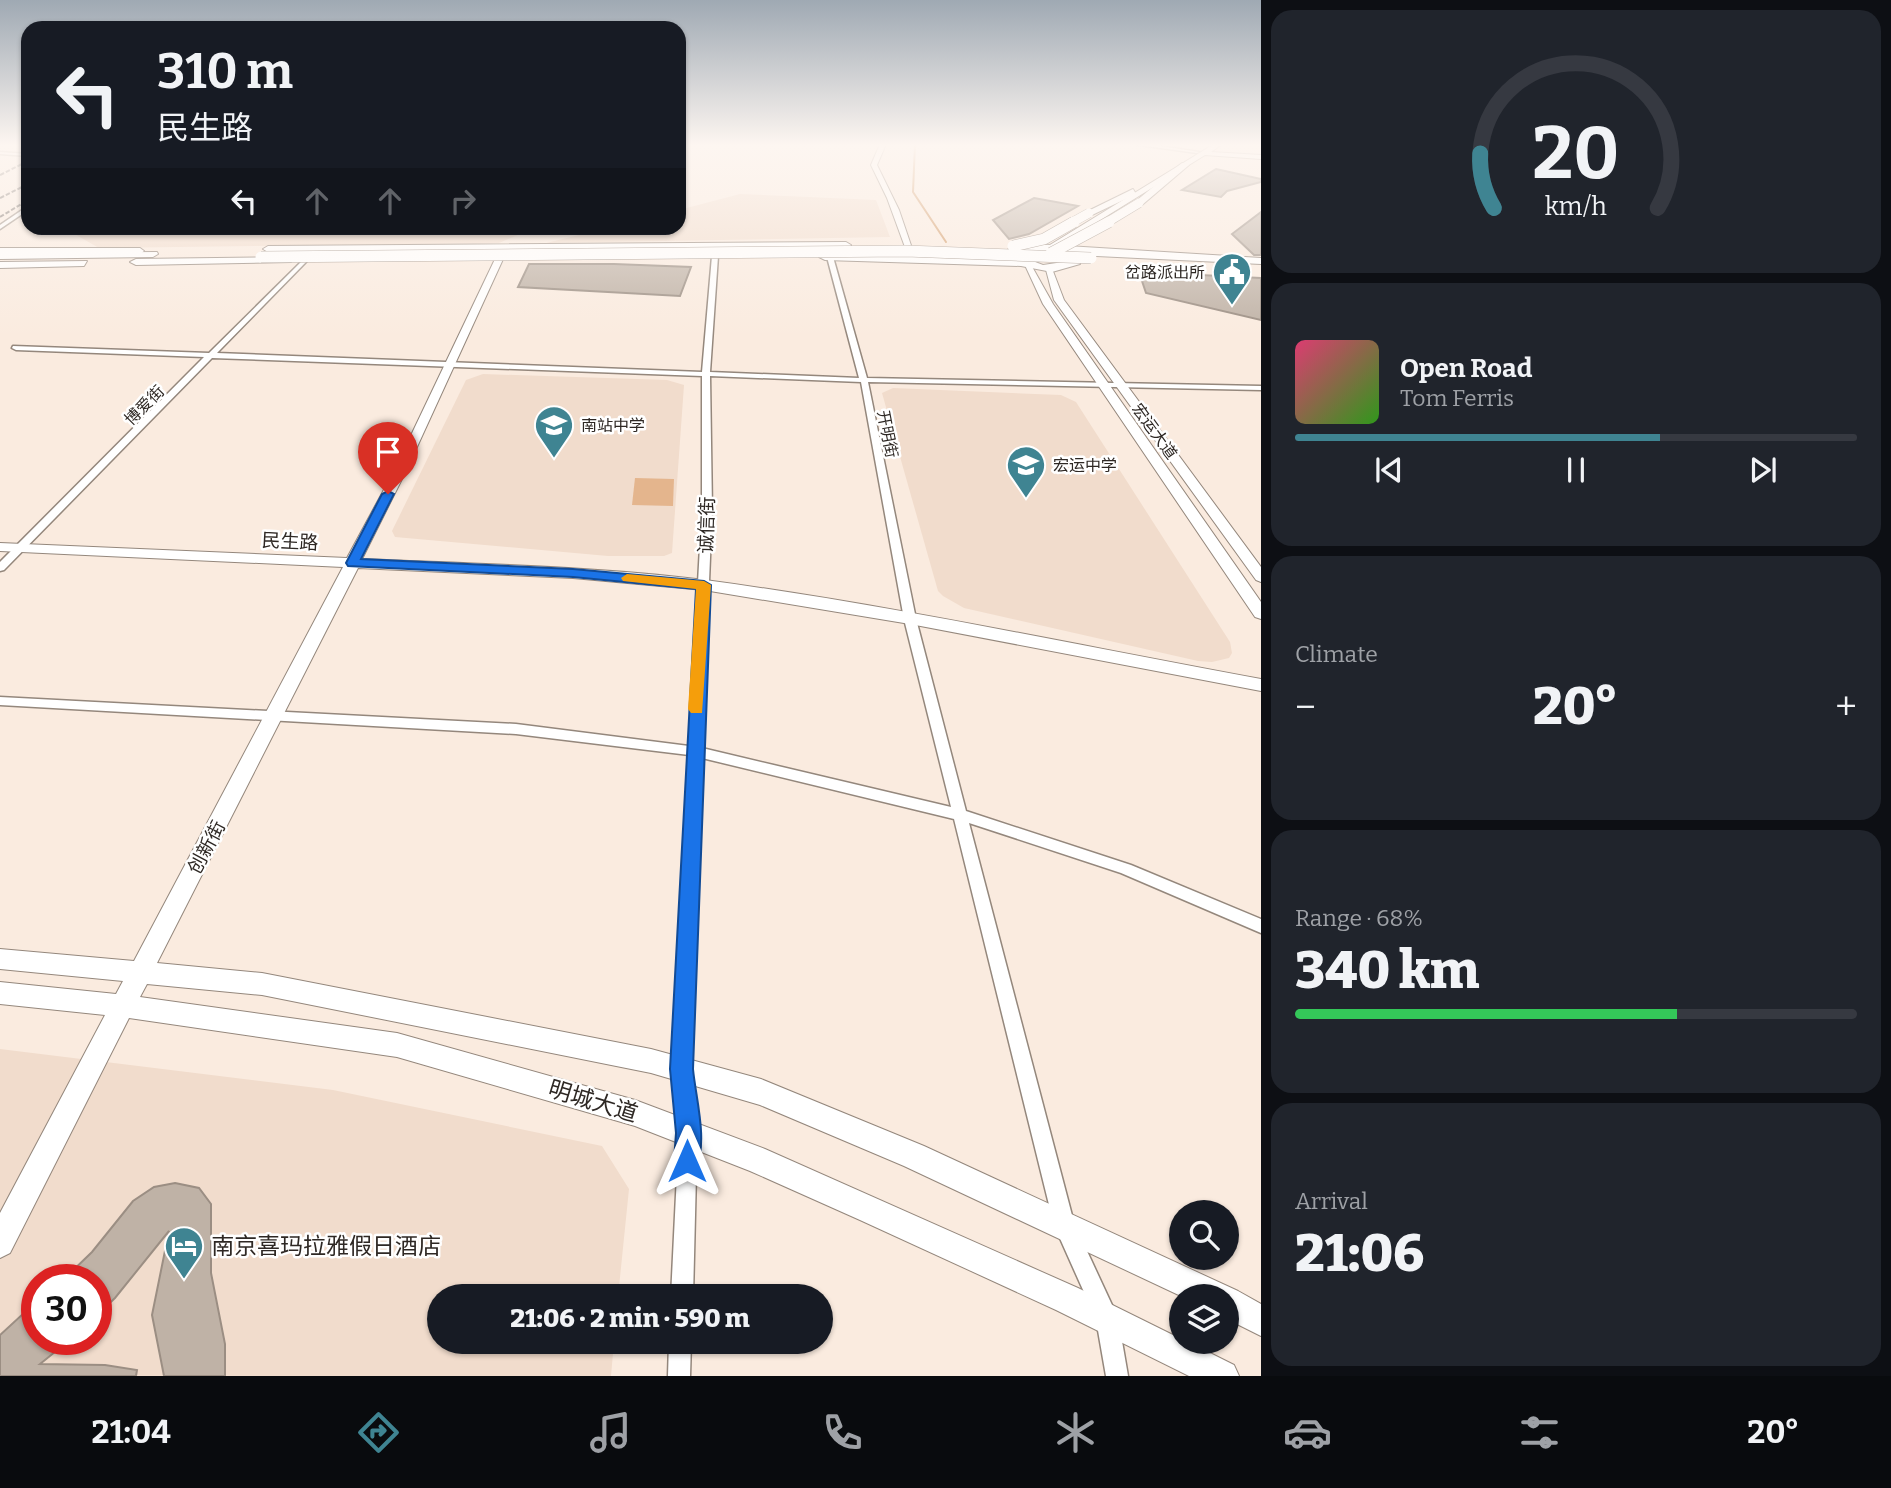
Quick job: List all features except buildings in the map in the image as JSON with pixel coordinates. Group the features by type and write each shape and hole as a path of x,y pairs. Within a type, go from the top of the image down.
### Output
{"highway":[{"path":"263,255 647,246 992,248 1044,239 1099,208"},
{"path":"635,252 1029,257 1063,249 1130,208"},
{"path":"138,257 622,245 908,245 1013,250 1046,248 1261,265"},
{"path":"407,251 888,248 1261,265"},
{"path":"1013,250 1010,256 1024,264"},
{"path":"1062,251 1076,259 1261,265"},
{"path":"0,257 954,252 1261,265"},
{"path":"138,257 305,260 715,256 913,258 1024,264 1048,268 1067,267 1076,259"}],"main road":[{"path":"895,208 913,258"},
{"path":"1046,248 1108,208"},
{"path":"1046,248 1113,208"},
{"path":"0,257 39,251 138,257"},
{"path":"0,257 138,257"},
{"name":"创新街","path":"0,1243 353,563 500,257"},
{"name":"宏运大道","path":"1024,264 1102,385 1261,614"},
{"name":"宏运大道","path":"1048,268 1059,300 1261,577"},
{"name":"民生路","path":"0,547 573,573 704,585 910,619 1261,685"},
{"path":"0,959 262,984 681,1069 761,1091 914,1156 1189,1284"},
{"name":"明城大道","path":"0,993 123,1005 397,1045 635,1113 870,1210 1107,1318 1223,1376"},
{"path":"1239,1309 1261,1321"}],"street":[{"path":"0,227 21,213"},
{"name":"诚信街","path":"682,1284 688,1133 681,1069 707,510 706,374 715,256"},
{"name":"开明街","path":"830,257 864,380 910,619 1064,1225 1107,1318 1117,1376"},
{"name":"博爱街","path":"0,568 212,357 305,260"},
{"path":"16,348 864,380 1261,388"},
{"path":"0,701 516,729 694,751 960,816 1126,869 1261,926"},
{"path":"679,1376 680,1354"}],"shaded area":[{"path":"686,208 879,208 890,237 546,243 579,235 686,235"},
{"path":"76,235 518,235 499,243 99,248"},
{"name":"南站中学","path":"483,374 667,380 684,385 672,553 664,556 608,556 395,537 392,531 466,380"},
{"name":"宏运中学","path":"893,388 1061,395 1076,402 1230,642 1232,653 1229,658 1212,662 1198,661 964,608 943,596 938,591 882,393"},
{"path":"635,478 674,479 673,506 632,505"},
{"path":"0,1049 333,1090 602,1146 629,1189 619,1284 427,1284 427,1354 613,1354 611,1376 0,1376"}],"waterway":[{"path":"924,208 946,242"}],"railway":[{"path":"0,217 14,208"}],"slow traffic":[{"path":"627,578 704,585 696,709"}],"place":[{"name":"岔路派出所","path":"1232,306"},
{"name":"南站中学","path":"554,459"},
{"name":"宏运中学","path":"1026,499"},
{"name":"南京喜玛拉雅假日酒店","path":"184,1280"}],"route":[{"path":"388,494 353,563 573,573 704,585 694,751 681,1069 688,1133 687,1161"}]}
